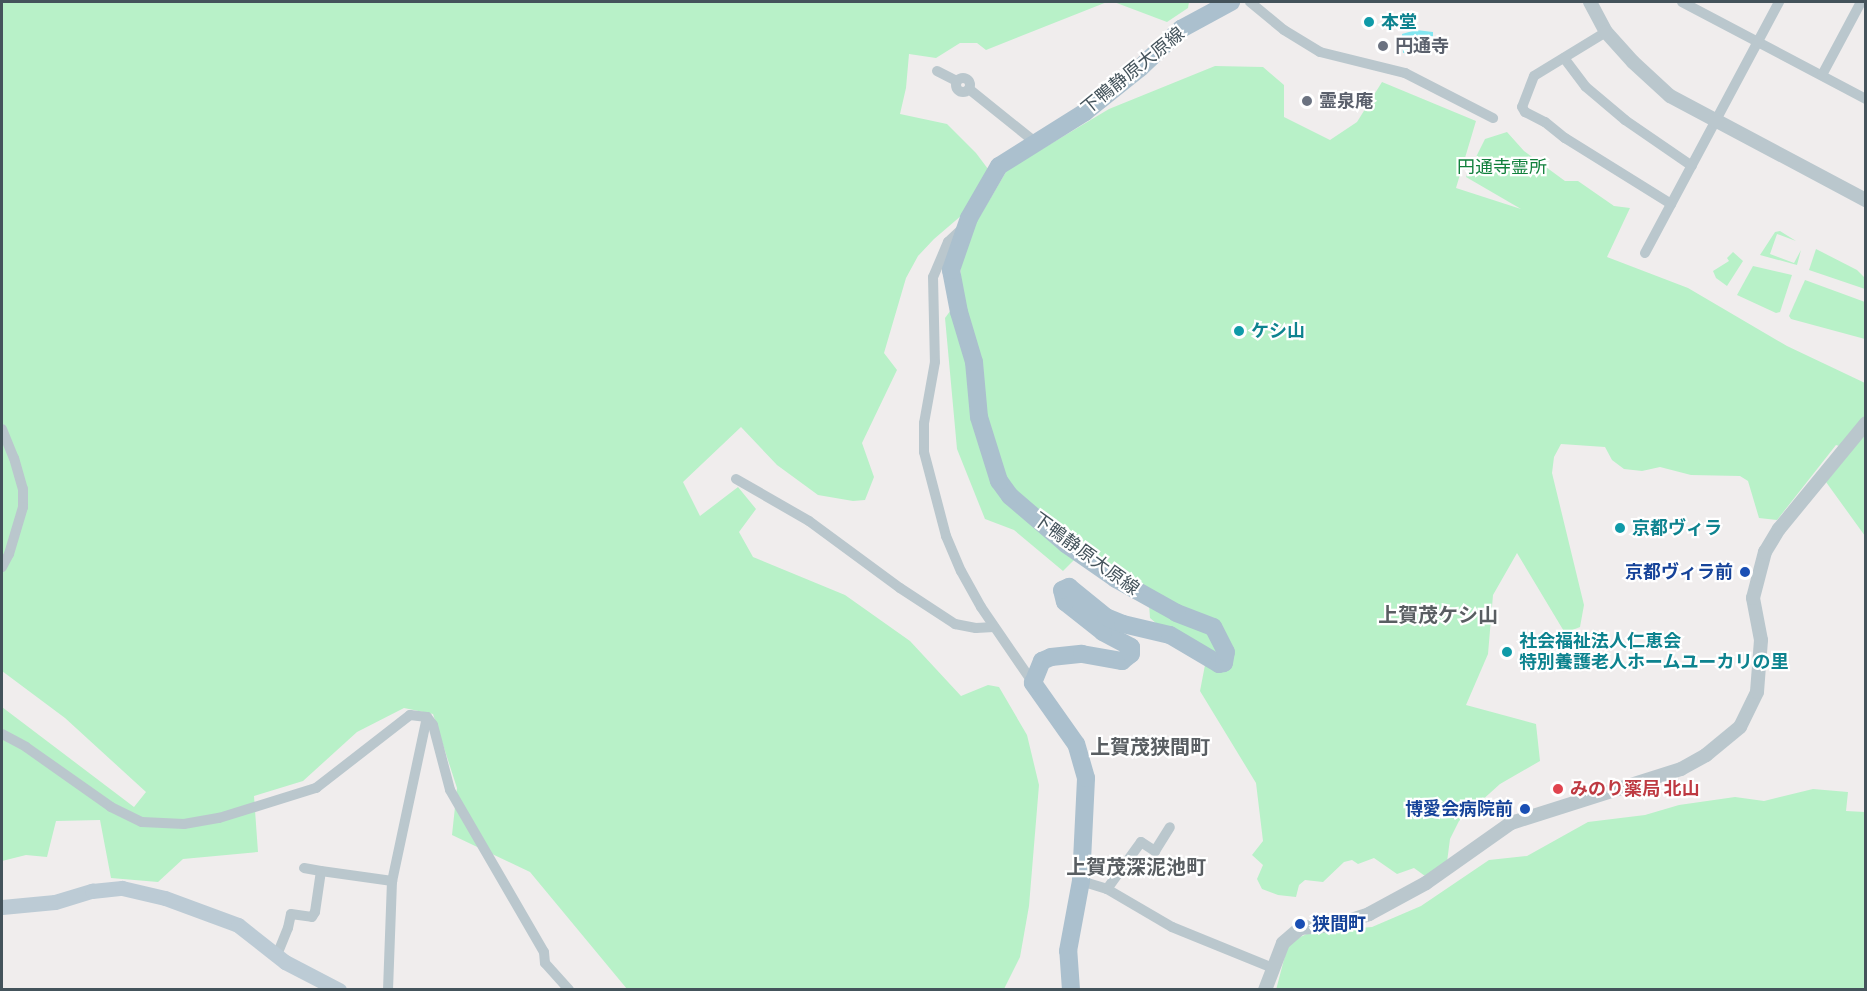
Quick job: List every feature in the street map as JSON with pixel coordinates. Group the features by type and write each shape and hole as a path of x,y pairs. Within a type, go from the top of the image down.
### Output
{"main road":[{"name":"下鴨静原大原線","path":"1033,683 1042,661 1051,657 1082,654 1122,661 1131,654 1131,647 1103,632 1065,602 1061,595 1065,587 1075,591 1106,617 1123,624 1170,635 1211,661 1224,663 1226,652 1213,627 1156,603 1116,579 1065,544 1010,496 999,481 980,417 974,363 951,280 953,260 965,226 999,166 1085,112 1140,68 1177,32 1231,2"},
{"path":"1033,683 1076,744 1086,778 1081,881 1068,951 1071,990"},
{"path":"2,907 55,902 84,893 122,888 165,898 238,925 285,962 339,990"}],"street":[{"path":"1250,2 1284,30 1320,52 1405,73 1492,118"},
{"path":"1590,2 1606,32 1652,82 1670,96 1864,198"},
{"path":"1682,2 1866,99"},
{"path":"1646,253 1779,2"},
{"path":"1822,75 1861,2"},
{"path":"1606,32 1534,76 1522,107 1525,112 1545,122 1565,138 1671,204"},
{"path":"1564,58 1586,87 1625,120 1692,166"},
{"path":"938,71 957,81 960,78 967,79 969,89 1035,142"},
{"path":"965,226 948,242 933,277 935,362 924,423 924,452 946,536 961,571 994,627 1033,683"},
{"path":"1264,990 1283,942 1300,928 1336,925 1369,914 1426,883 1511,823 1681,769 1706,755 1740,727 1757,692 1761,640 1754,598 1765,552 1779,529 1866,423"},
{"path":"2,429 23,489 23,507 9,554 2,567"},
{"path":"736,479 809,521 900,588 955,624 976,628 994,627"},
{"path":"2,734 26,747 111,807 142,822 184,824 219,818 316,789 410,715 427,717 433,725 450,790 544,952 545,963 569,990"},
{"path":"388,990 392,881 427,717"},
{"path":"1107,889 1141,842 1155,851 1170,827"},
{"path":"304,868 392,881"},
{"path":"277,955 291,914 312,917 315,912 321,871"},
{"path":"1081,881 1107,889 1172,927 1273,968"}],"green space":[{"path":"2,2 1107,2 986,50 977,43 960,43 936,58 909,54 906,88 900,114 947,124 976,153 991,173 983,197 934,239 918,256 906,278 884,353 897,370 862,443 874,477 865,500 853,501 818,495 777,465 741,427 683,482 700,516 738,487 756,509 739,532 753,557 845,595 910,641 961,696 988,685 999,687 1027,735 1039,785 1029,906 1020,957 1004,989 627,989 530,872 452,835 457,788 433,714 404,708 357,732 303,781 254,796 258,852 183,859 158,882 111,878 100,820 56,821 47,857 26,855 2,861 2,707 134,807 146,792 65,718 2,671"},
{"path":"1114,2 1189,2 1188,8 1167,22"},
{"name":"円通寺霊所","path":"1215,66 1263,67 1284,85 1284,117 1330,140 1357,122 1382,82 1476,121 1456,188 1521,209 1466,177 1485,139 1507,132 1524,151 1565,181 1578,181 1614,206 1630,208 1607,257 1688,288 1787,346 1865,383 1865,536 1826,482 1852,450 1836,445 1777,520 1759,518 1748,481 1740,476 1691,475 1660,467 1642,471 1624,469 1612,460 1605,447 1561,444 1554,457 1552,473 1584,605 1580,627 1565,633 1517,553 1493,595 1488,654 1466,705 1536,724 1540,761 1500,784 1459,821 1450,839 1447,862 1425,876 1414,868 1397,874 1374,858 1358,864 1352,860 1344,862 1323,882 1305,880 1299,885 1296,897 1278,895 1262,889 1257,879 1263,865 1252,855 1263,841 1256,783 1200,691 1205,665 1150,618 1148,590 1085,549 1063,571 1014,530 985,519 957,449 945,318 962,295 960,262 967,238 1013,160 1032,155 1109,109"},
{"path":"1780,231 1796,241 1777,234 1770,254 1794,263 1801,250 1797,265 1760,255 1775,232"},
{"path":"1816,249 1857,270 1865,278 1865,289 1809,270"},
{"path":"1733,252 1743,261 1727,286 1716,278 1713,271 1729,261 1727,258"},
{"path":"1753,266 1792,275 1780,312 1776,313 1737,295"},
{"path":"1805,280 1865,302 1865,339 1791,319 1789,316"},
{"path":"1813,789 1848,792 1846,811 1865,812 1865,989 1276,990 1287,948 1296,939 1311,932 1372,927 1421,906 1489,860 1527,856 1588,822 1645,815 1679,805 1735,797 1764,801"}],"water":[{"path":"1416,30 1433,32 1433,36 1416,49 1403,53 1402,34"}],"place":[{"name":"本堂","path":"1369,22"},
{"name":"円通寺","path":"1383,46"},
{"name":"霊泉庵","path":"1307,101"},
{"name":"ケシ山","path":"1239,331"},
{"name":"京都ヴィラ","path":"1620,528"},
{"name":"京都ヴィラ前","path":"1745,572"},
{"name":"社会福祉法人仁恵会 特別養護老人ホームユーカリの里","path":"1507,652"},
{"name":"みのり薬局 北山","path":"1558,789"},
{"name":"博愛会病院前","path":"1525,809"},
{"name":"狭間町","path":"1300,924"}],"district":[{"name":"上賀茂ケシ山","path":"1438,615"},
{"name":"上賀茂狭間町","path":"1150,747"},
{"name":"上賀茂深泥池町","path":"1136,867"}]}
